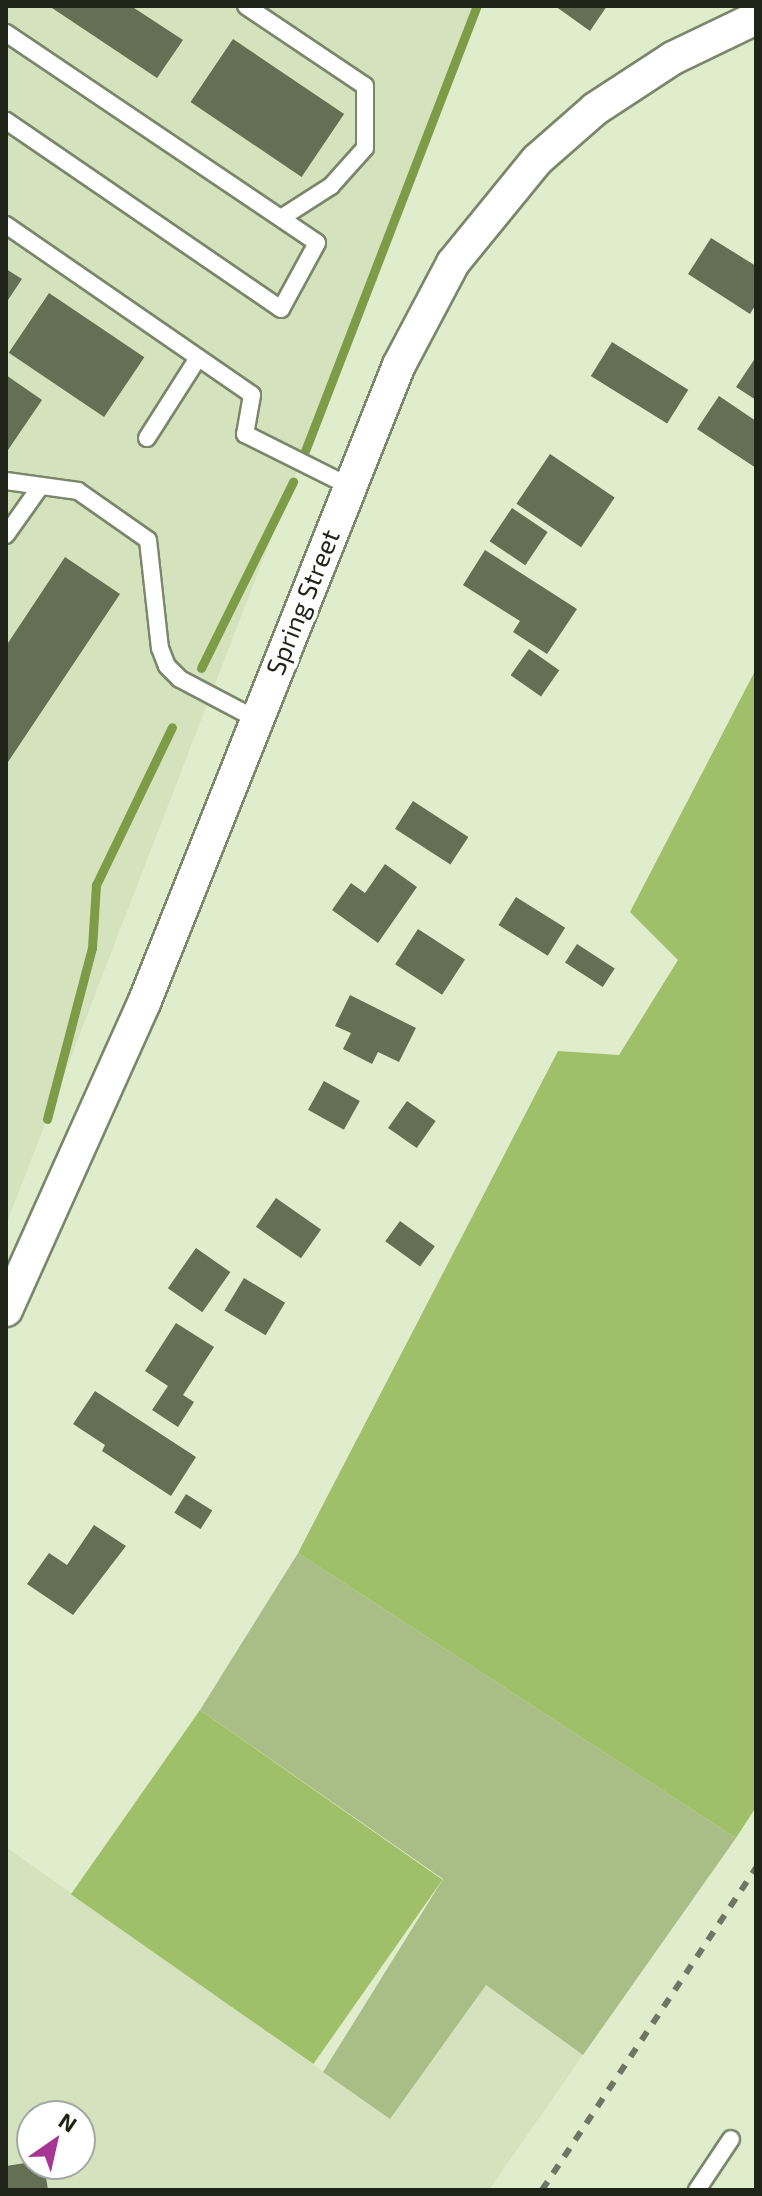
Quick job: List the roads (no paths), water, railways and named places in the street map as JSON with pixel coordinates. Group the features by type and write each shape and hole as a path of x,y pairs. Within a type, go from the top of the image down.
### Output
{"street":[{"name":"Spring Street","path":"6,1310 15,1264 144,1003 254,718 399,365 453,263 509,190 568,132 627,86 756,18"}],"lane":[{"path":"246,6 365,86 365,148 331,186 284,216"},
{"path":"6,33 284,216 317,243 281,309 6,121"},
{"path":"6,225 252,395 245,434 349,486"},
{"path":"147,438 198,358"},
{"path":"6,481 78,491 148,540 160,648 167,666 180,679 254,718"},
{"path":"6,535 40,487"},
{"path":"697,2190 731,2139"}],"waterway":[{"path":"305,451 477,6"},
{"path":"201,668 293,482"},
{"path":"47,1119 92,948 96,885 172,727"}],"railway":[{"path":"542,2190 756,1868"}]}
